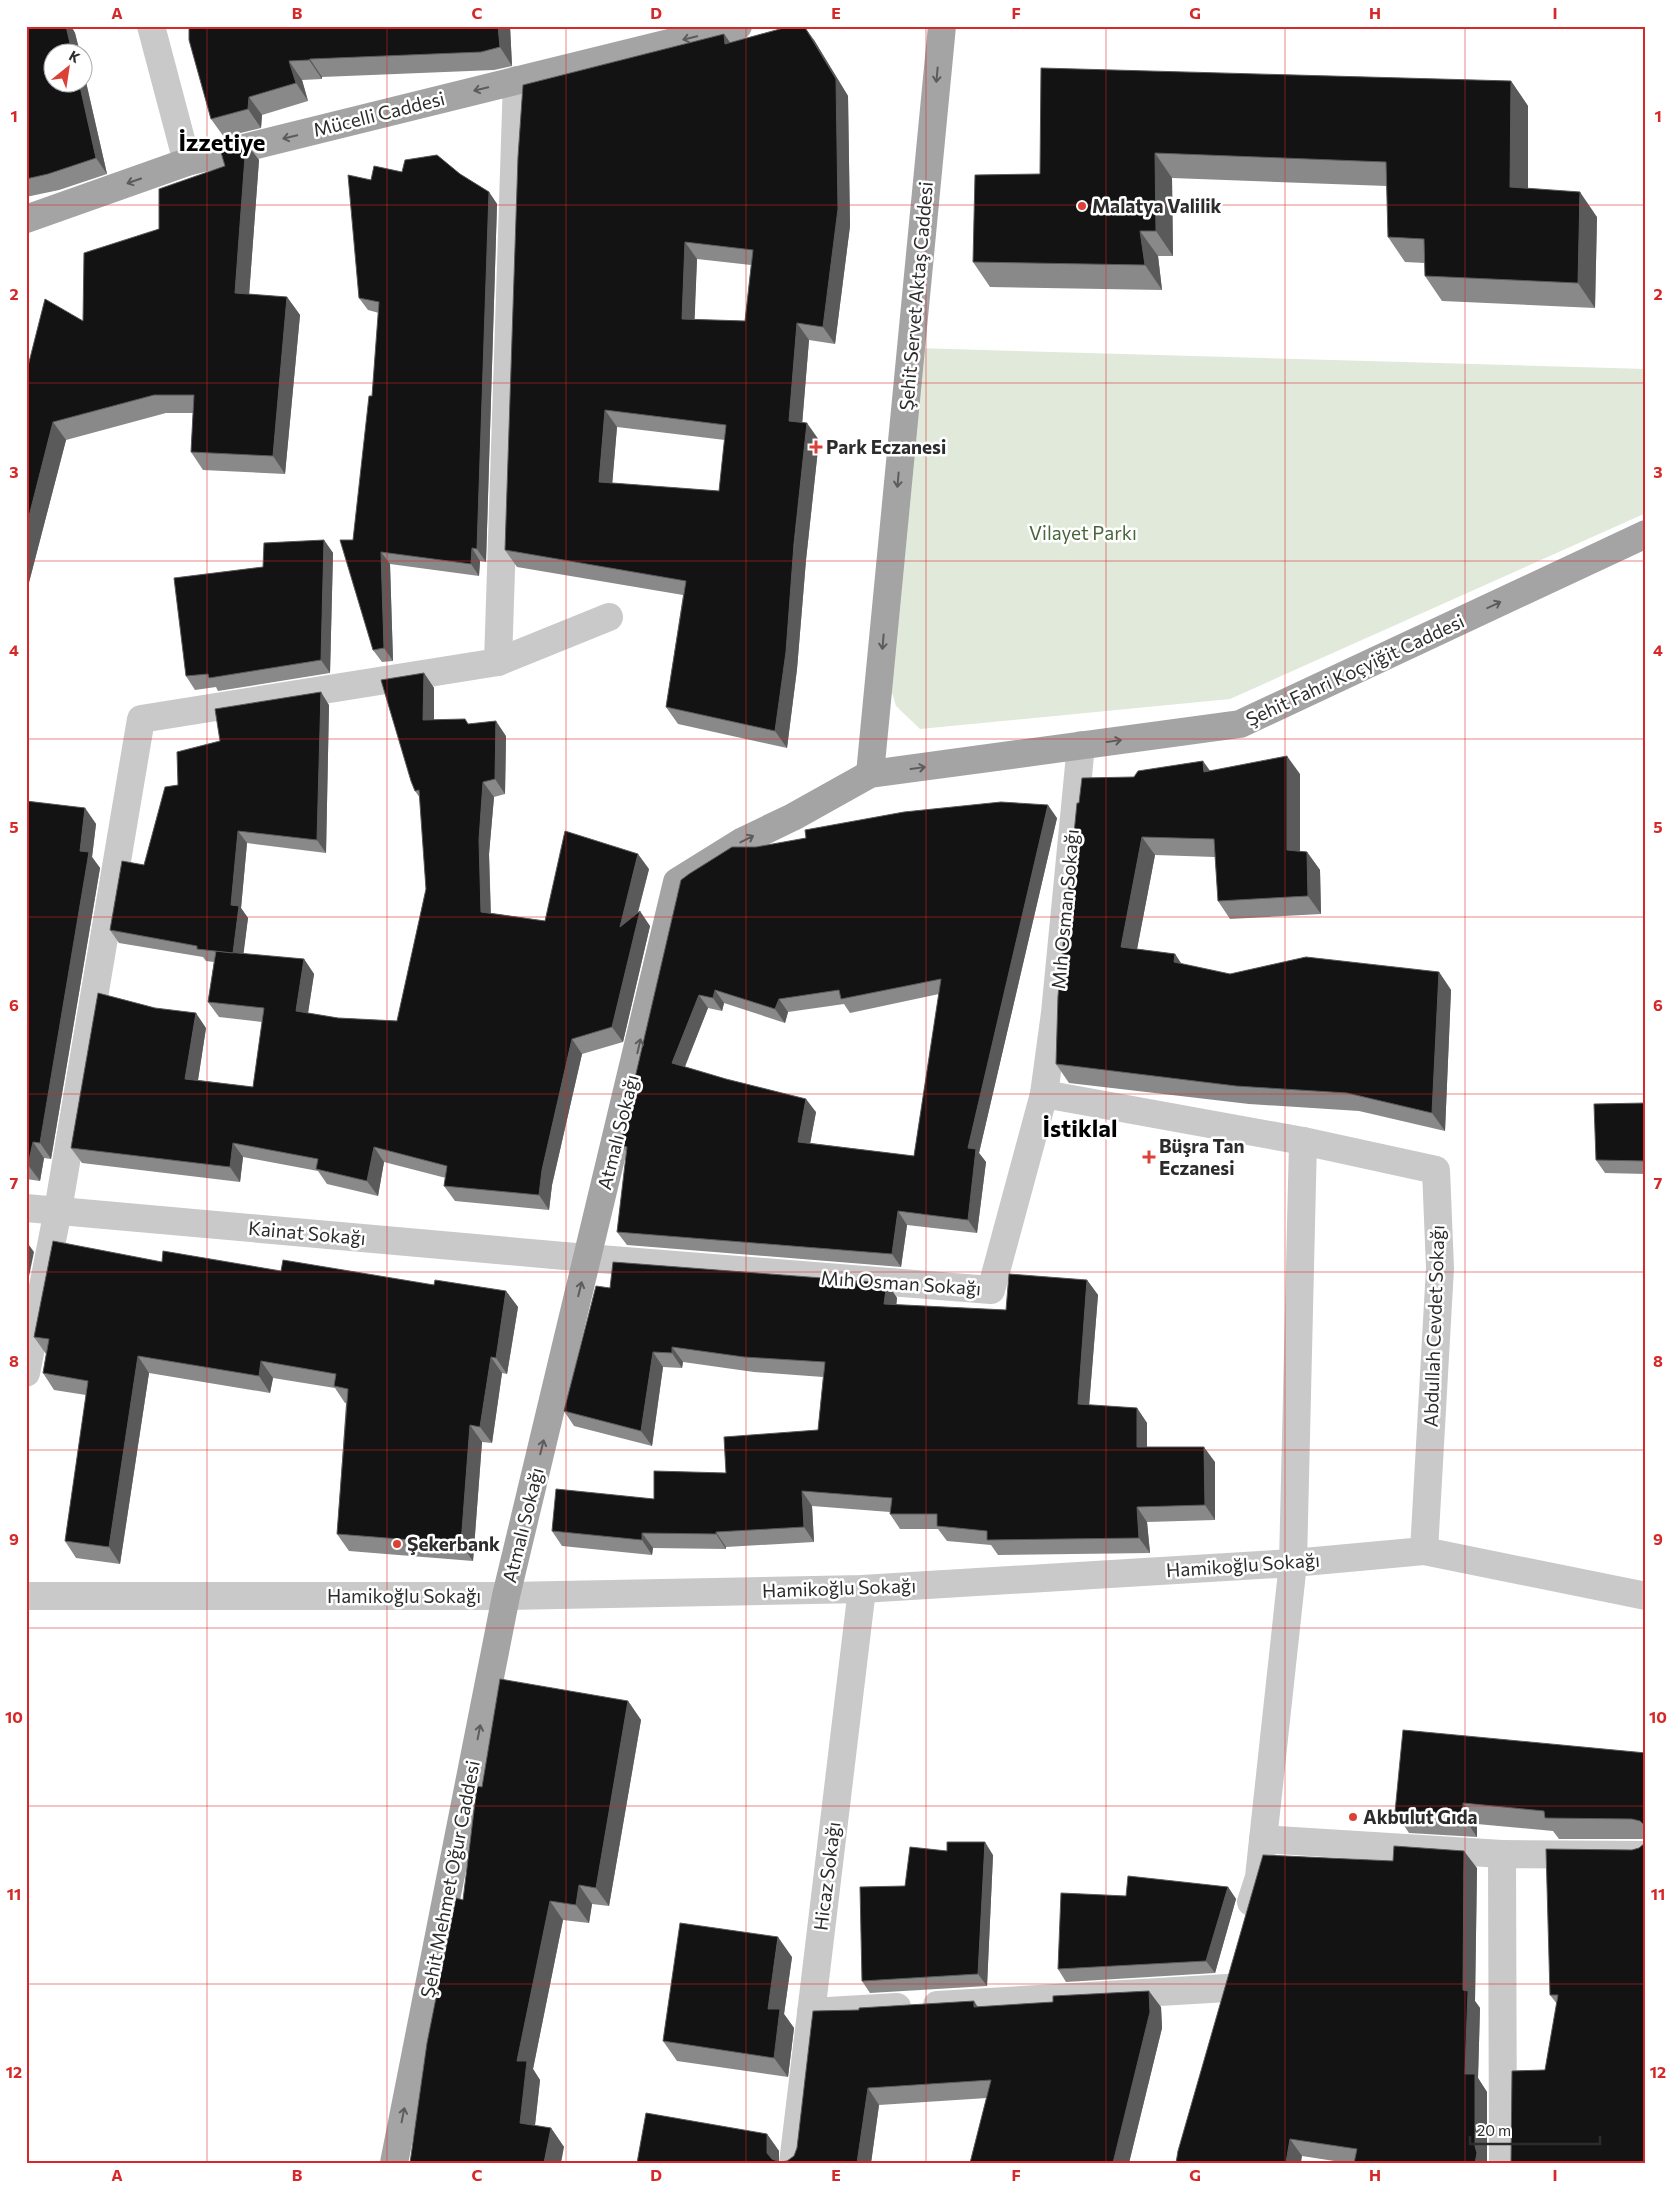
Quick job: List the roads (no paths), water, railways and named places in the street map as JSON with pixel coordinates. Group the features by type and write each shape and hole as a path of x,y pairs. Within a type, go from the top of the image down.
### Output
{"main road":[{"name":"Mücelli Caddesi","path":"26,219 187,162 738,26"},
{"name":"Şehit Servet Aktaş Caddesi","path":"870,774 942,26"},
{"name":"Şehit Fahri Koçyiğit Caddesi","path":"870,774 1240,724 1646,534"},
{"name":"Atmalı Sokağı","path":"506,1596 678,882 743,841 793,818 870,774"},
{"name":"Şehit Mehmet Oğur Caddesi","path":"394,2163 506,1596"}],"street":[{"path":"151,26 187,162"},
{"path":"498,662 517,80"},
{"path":"26,1373 58,1210 141,719 498,662 609,617"},
{"name":"Mıh Osman Sokağı","path":"587,1258 991,1290 1044,1094 1056,1013 1081,745"},
{"name":"Abdullah Cevdet Sokağı","path":"1044,1094 1303,1140 1436,1170 1440,1268 1424,1551"},
{"path":"1245,1923 1258,1876 1263,1839 1293,1563 1303,1140"},
{"name":"Kainat Sokağı","path":"26,1208 587,1258"},
{"name":"Hamikoğlu Sokağı","path":"26,1596 506,1596 862,1589 1293,1563 1424,1551 1646,1596"},
{"name":"Hicaz Sokağı","path":"793,2163 862,1589"},
{"path":"1263,1839 1502,1854 1646,1855"},
{"path":"1502,1854 1503,2163"},
{"path":"1219,2015 1235,1960"},
{"path":"811,2012 1227,1988"}],"place":[{"name":"Malatya Valilik","path":"1082,206"},
{"name":"Park Eczanesi","path":"816,447"},
{"name":"Büşra Tan Eczanesi","path":"1149,1157"},
{"name":"Şekerbank","path":"397,1544"},
{"name":"Akbulut Gıda","path":"1353,1817"}],"district":[{"name":"İzzetiye","path":"222,143"},
{"name":"İstiklal","path":"1080,1129"}],"park label":[{"name":"Vilayet Parkı","path":"1083,533"}]}
